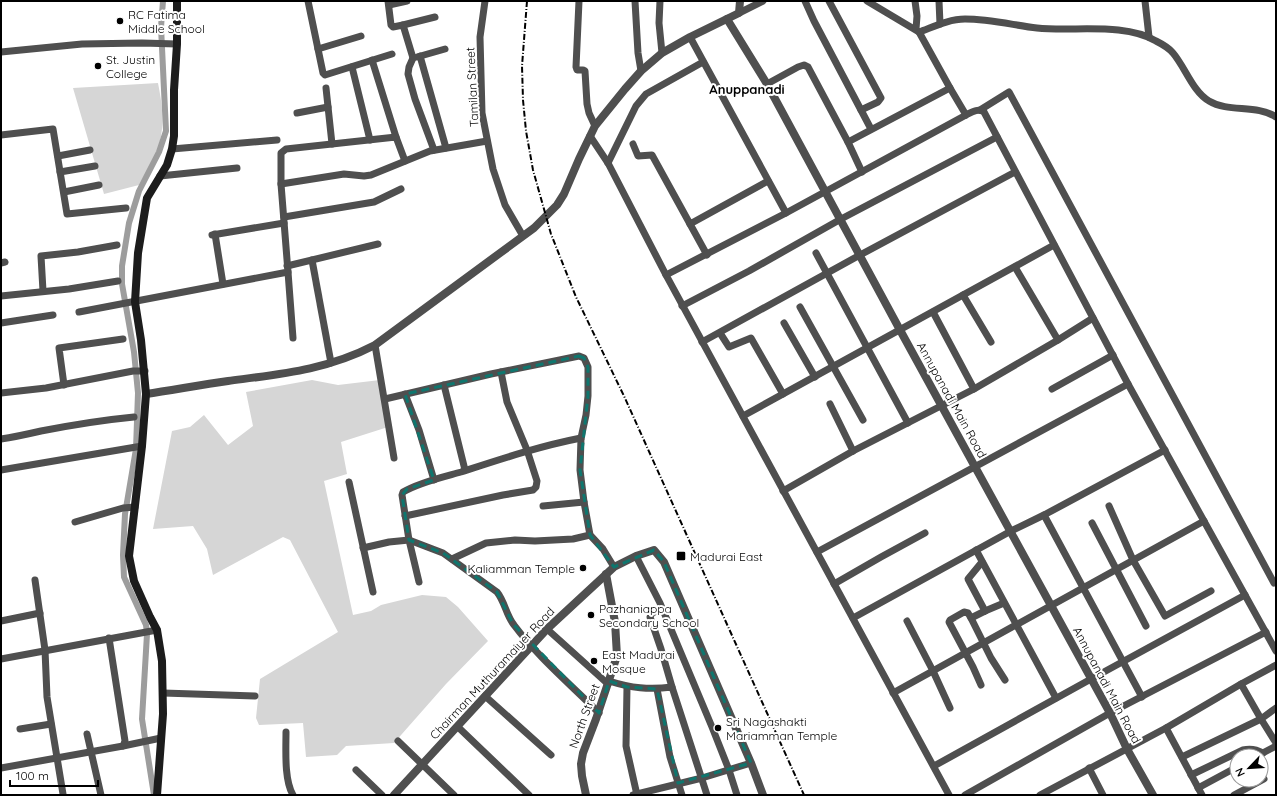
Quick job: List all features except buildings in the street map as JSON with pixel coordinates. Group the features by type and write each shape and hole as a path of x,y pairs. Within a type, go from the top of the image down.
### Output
{"main road":[{"path":"157,795 163,693 162,661 150,631 150,617 134,581 129,556 129,507 146,394 139,371 128,303 147,198 167,165 172,149 174,136 177,1"}],"street":[{"path":"308,1 322,73 325,75 392,54"},
{"path":"406,1 389,3 391,25 393,27 435,17"},
{"name":"Tamilan Street","path":"485,1 480,37 482,113 493,169 505,205 523,236"},
{"path":"579,1 576,67 577,70 585,71 587,104 595,126"},
{"path":"635,1 638,53 641,71"},
{"path":"660,1 659,23 662,53"},
{"path":"739,12 740,1"},
{"path":"146,394 226,381 286,374 330,363 362,352 375,345 534,228 557,205 564,194 595,126 641,71 662,53 690,37 764,1"},
{"path":"805,1 871,129"},
{"path":"829,1 881,98 878,102 861,110"},
{"path":"867,1 917,30 955,20 965,19 1009,23 1038,28 1118,29 1149,37 1173,52 1202,96 1210,102 1218,105 1264,111 1276,117"},
{"path":"916,1 917,30 966,115"},
{"path":"939,1 940,24"},
{"path":"1145,1 1149,37"},
{"name":"Annupanadi Main Road","path":"727,18 767,84 826,191 900,330 1110,713 1127,749 1152,795"},
{"path":"403,25 417,57 446,148"},
{"path":"318,49 361,36"},
{"path":"690,37 786,213"},
{"path":"1,52 82,44 177,44"},
{"path":"434,150 415,99 408,74 409,67 417,57 445,49"},
{"path":"372,60 405,161"},
{"path":"608,163 640,99 646,94 703,62"},
{"path":"767,84 798,67 804,65 808,68 848,142 862,172"},
{"path":"352,67 370,140"},
{"path":"326,88 332,144"},
{"path":"848,142 950,88"},
{"path":"666,275 786,213 966,115 976,110 980,110 1008,92 1274,583"},
{"path":"297,113 328,107"},
{"path":"980,110 984,112 1128,384 1276,651"},
{"path":"1,135 53,129 67,214 126,208"},
{"path":"590,136 608,163 682,306 949,795"},
{"path":"293,338 281,184 282,151 286,149 396,137"},
{"path":"682,306 749,271 841,219 997,137"},
{"path":"172,149 277,140"},
{"path":"281,184 344,174 364,176 371,175 434,150 487,140"},
{"path":"633,144 638,156 652,155 707,255"},
{"path":"58,156 90,150"},
{"path":"60,172 95,166"},
{"path":"160,176 237,168"},
{"path":"702,342 860,254 1015,172"},
{"path":"690,224 768,181"},
{"path":"64,192 99,185"},
{"path":"223,284 213,234 374,202 401,189"},
{"path":"79,312 223,284 287,269 312,260 378,244"},
{"path":"43,291 41,256 78,252 117,245"},
{"path":"743,416 1054,245"},
{"path":"816,253 908,423"},
{"path":"312,260 330,363"},
{"path":"1016,267 1058,340"},
{"path":"1,296 69,289 118,281"},
{"path":"963,296 991,342"},
{"path":"800,307 832,367 863,420"},
{"path":"933,312 974,388"},
{"path":"1,323 53,315"},
{"path":"783,491 853,452 942,406 1058,340 1093,318"},
{"path":"784,323 815,377"},
{"path":"720,333 729,348 751,338 783,394"},
{"path":"64,385 59,348 123,339"},
{"path":"375,345 394,458"},
{"path":"1052,389 1113,355"},
{"path":"385,399 501,372 579,356 584,358 588,367 588,396 581,438 580,470 584,502 590,535 603,549 614,567"},
{"path":"1,393 64,385 139,371"},
{"path":"405,516 532,490 536,487 537,481 527,450 507,402 501,372"},
{"path":"817,552 976,468 1128,384"},
{"path":"444,385 465,470"},
{"path":"405,394 419,430 434,480"},
{"path":"830,404 853,452"},
{"path":"1,439 100,421 134,417"},
{"path":"419,582 409,540 402,495 403,492 434,480 527,450 581,438"},
{"path":"1,470 137,447"},
{"path":"853,618 1011,531 1044,515 1165,450"},
{"path":"349,482 373,592"},
{"path":"543,506 584,502"},
{"path":"1108,506 1133,560 1165,616 1210,591"},
{"path":"75,522 129,507"},
{"path":"1044,515 1142,697"},
{"path":"893,693 1204,521"},
{"path":"1092,523 1146,626"},
{"path":"834,584 925,533"},
{"path":"452,559 486,544 515,540 535,541 573,539 590,535"},
{"path":"363,548 389,542 409,540 443,553 452,559 498,592 503,600 511,621 531,646 599,713"},
{"name":"Chairman Muthuramaiyer Road","path":"394,795 531,646 606,574 614,567 636,556 654,550 664,562 751,763"},
{"path":"976,550 1056,698"},
{"path":"636,556 662,609 729,770 737,795"},
{"path":"982,562 968,579 985,612"},
{"name":"North Street","path":"586,795 582,776 583,753 599,713 616,662 617,640 615,622 606,574"},
{"path":"35,580 44,650 47,697 63,794"},
{"path":"934,766 1245,595"},
{"path":"971,618 1004,603"},
{"path":"662,609 652,613 650,618 661,648 707,795"},
{"path":"980,685 949,622 964,612 968,613 991,658 1005,680"},
{"path":"1,621 40,613"},
{"path":"907,621 950,708"},
{"path":"547,630 609,682 627,687 657,689 672,687"},
{"path":"1,659 150,631"},
{"path":"964,795 1110,713 1266,632"},
{"path":"110,638 125,741 124,746"},
{"path":"1040,795 1166,728 1276,665"},
{"path":"1241,684 1276,745"},
{"path":"627,687 626,746 636,795 702,778 751,763 763,795"},
{"path":"657,689 664,733 682,795"},
{"path":"163,693 255,696"},
{"path":"486,696 551,755"},
{"path":"1182,757 1261,719 1276,708"},
{"path":"20,729 51,724"},
{"path":"458,727 529,795"},
{"path":"1166,728 1200,792 1229,772"},
{"path":"286,732 288,780 290,790 293,795"},
{"path":"87,734 101,795"},
{"path":"1,768 161,738"},
{"path":"398,741 454,795"},
{"path":"1191,775 1229,757"},
{"path":"1089,768 1103,795"},
{"path":"356,770 382,795"},
{"path":"1234,795 1247,788"}],"highlighted area":[{"path":"579,356 584,358 588,367 588,396 580,470 590,535 614,567 654,550 664,562 751,763 678,783 657,689 627,687 609,681 599,713 513,624 497,592 443,553 409,540 402,495 407,489 434,480 405,394"}],"shaded area":[{"path":"158,83 162,106 162,129 159,145 153,160 139,185 104,194 73,88"},
{"path":"312,380 338,385 380,380 388,427 341,442 347,474 324,481 353,615 371,611 381,605 422,595 446,597 458,607 488,641 446,684 394,743 346,746 337,755 306,757 303,723 259,725 256,718 260,679 338,632 290,540 283,537 213,575 207,549 193,526 153,529 172,431 190,427 204,415 228,445 253,426 246,392"}],"waterway":[{"path":"154,795 142,719 147,634 146,625 124,577 123,555 125,514 136,449 138,393 134,352 122,284 122,266 129,223 139,191 159,152 166,131 161,27 163,1"}],"railway":[{"path":"527,1 522,66 526,131 533,170 551,234 576,297 624,396 804,795"}],"place":[{"name":"RC Fatima Middle School","path":"120,21"},
{"name":"St. Justin College","path":"98,66"},
{"name":"Madurai East","path":"681,556"},
{"name":"Kaliamman Temple","path":"583,568"},
{"name":"Pazhaniappa Secondary School","path":"591,615"},
{"name":"East Madurai Mosque","path":"594,661"},
{"name":"Sri Nagashakti Mariamman Temple","path":"718,728"}],"district":[{"name":"Anuppanadi","path":"747,89"}]}
